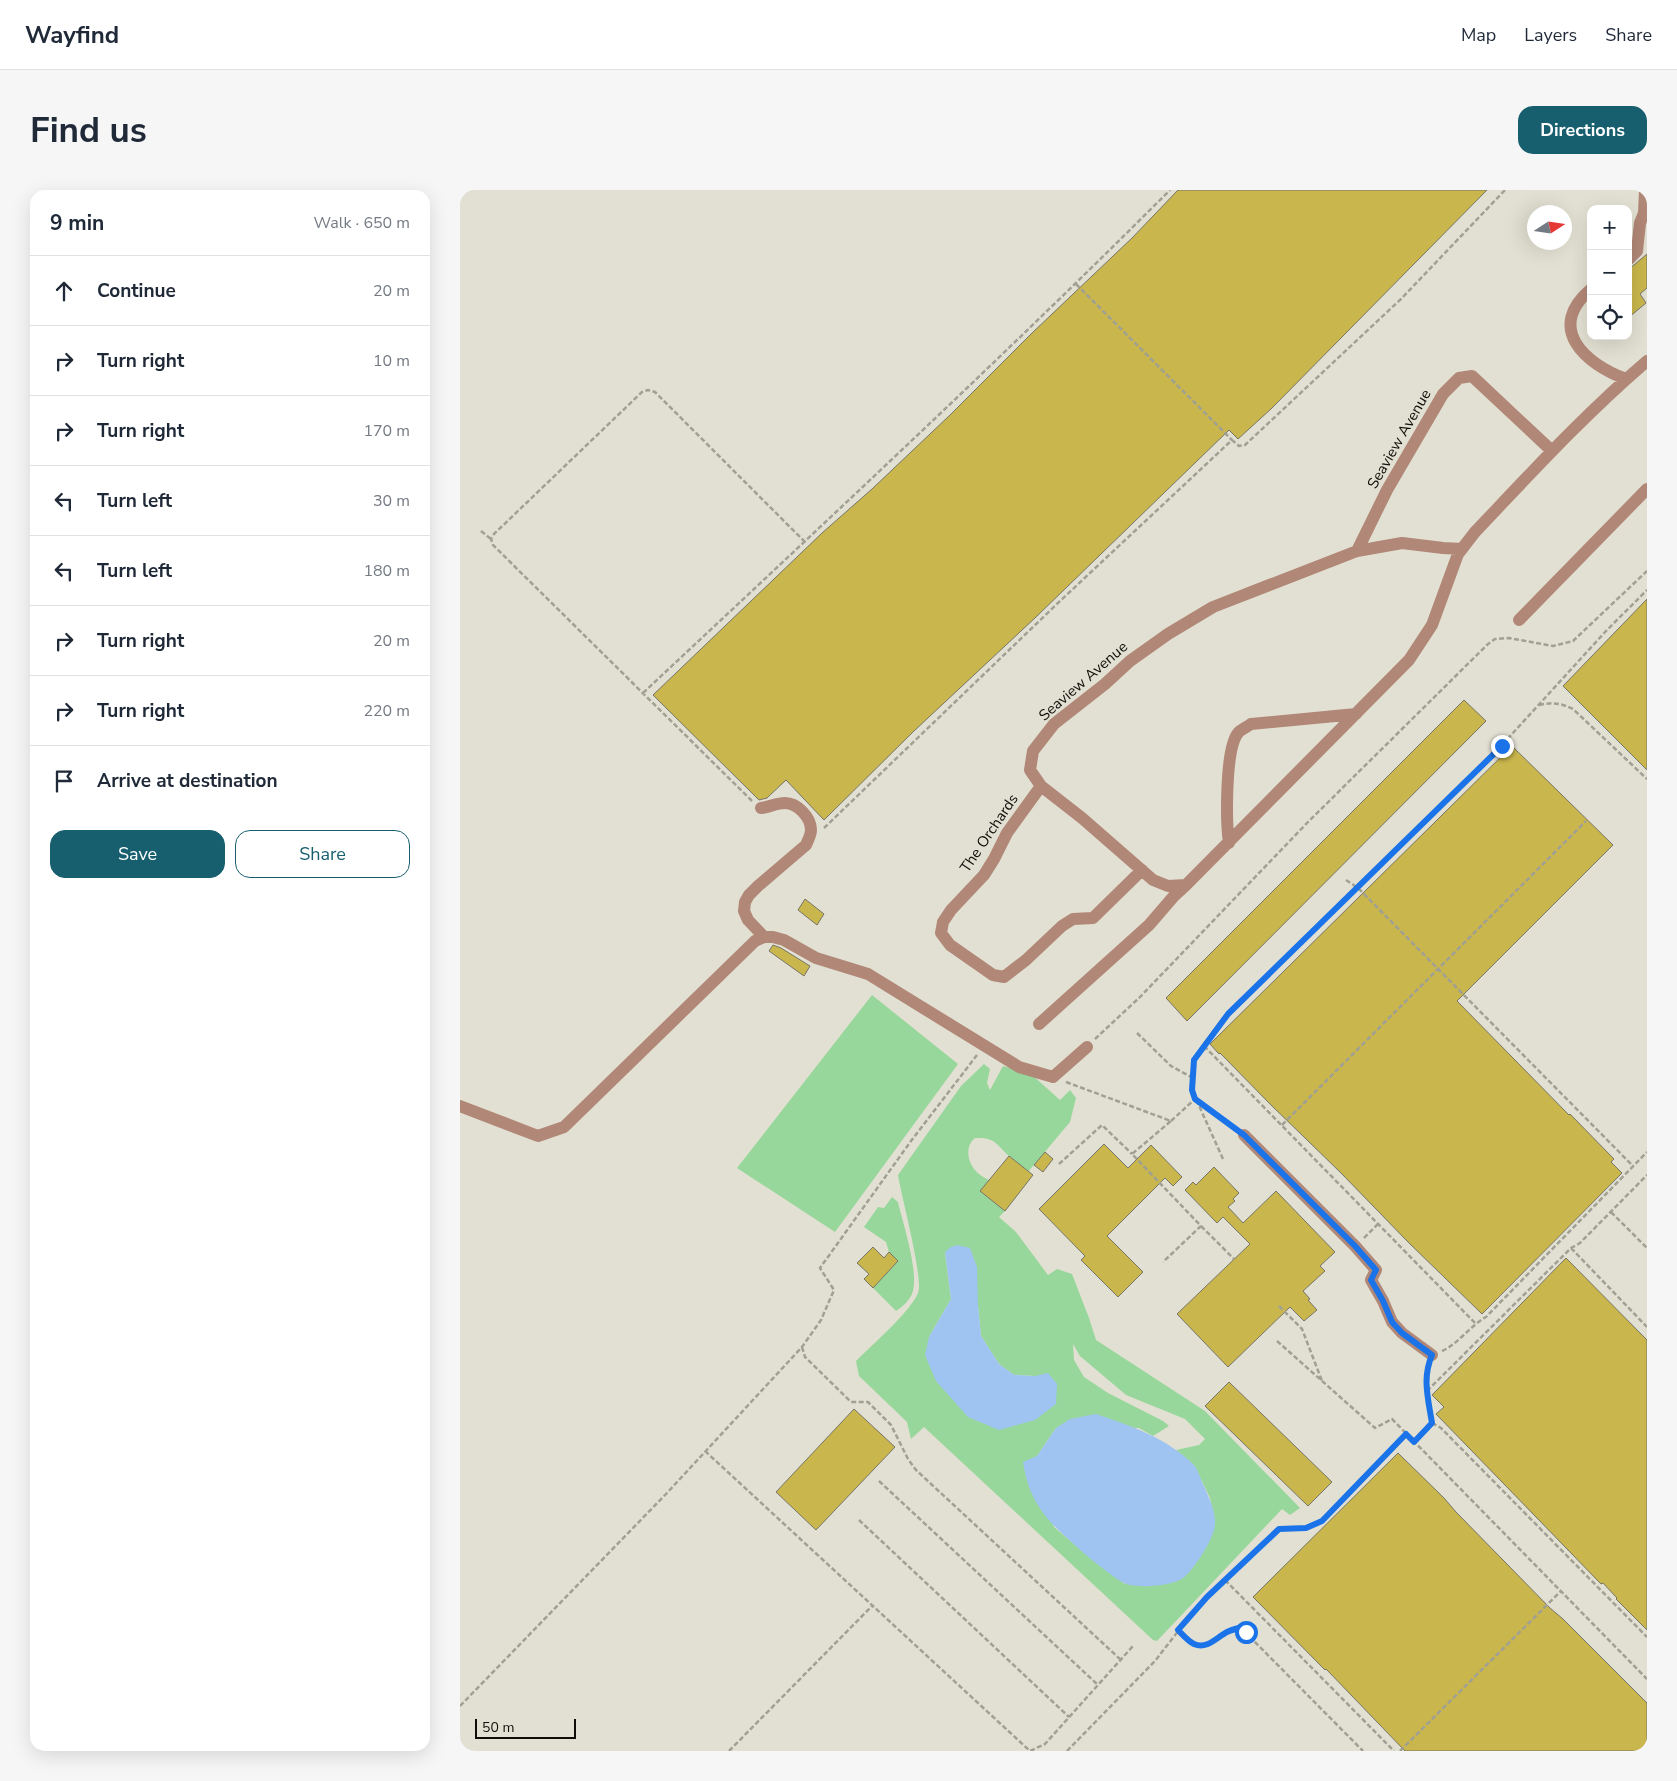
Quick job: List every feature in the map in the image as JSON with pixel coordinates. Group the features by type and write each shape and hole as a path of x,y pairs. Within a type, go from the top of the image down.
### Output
{"street":[{"path":"1632,256 1642,241 1646,191"},
{"path":"1587,292 1580,298 1574,310 1570,322 1570,333 1575,343 1589,359 1603,369 1626,379"},
{"path":"1039,1024 1149,925 1174,896 1229,843 1409,660 1432,624 1458,554 1475,532 1552,451 1647,361"},
{"name":"Seaview Avenue","path":"1357,550 1387,490 1420,432 1443,394 1459,378 1472,376 1552,451"},
{"path":"1519,620 1647,489"},
{"name":"Seaview Avenue","path":"1186,885 1168,886 1153,880 1042,786 1030,770 1034,750 1054,724 1105,684 1130,661 1168,634 1214,607 1357,550 1402,543 1462,549"},
{"path":"1229,843 1227,829 1228,784 1231,752 1238,733 1251,724 1356,714"},
{"name":"The Orchards","path":"1042,786 1007,833 984,875 951,910 943,922 941,933 950,945 993,975 1004,977 1026,960 1062,926 1073,919 1093,918 1142,870"},
{"path":"761,808 787,803 796,806 807,818 811,828 810,837 806,845 758,886 745,902 744,911 748,920 764,937"},
{"path":"460,1106 538,1136 564,1126 755,941 764,937 784,940 816,958 868,974 1019,1067 1053,1077 1087,1047"},
{"path":"1244,1135 1355,1246 1376,1270 1371,1280 1392,1322 1402,1333 1432,1355"}],"path":[{"path":"643,693 1076,284 1170,190"},
{"path":"1076,284 1232,440 1239,446 1245,445 1401,299 1505,190"},
{"path":"491,539 642,392 648,390 655,392 805,542"},
{"path":"806,845 1086,576 1232,440"},
{"path":"480,530 761,808"},
{"path":"1087,1047 1140,997 1308,822 1488,644 1496,639 1510,638 1553,646 1573,641 1647,571"},
{"path":"1223,1159 1192,1090 1194,1060 1204,1046 1228,1014 1502,746 1606,631 1647,590"},
{"path":"1538,706 1554,703 1563,704 1573,709 1647,778"},
{"path":"1282,1125 1586,821"},
{"path":"1346,880 1358,888 1633,1166"},
{"path":"1137,1032 1171,1066 1193,1078"},
{"path":"460,1706 666,1494 802,1347 821,1320 834,1290 820,1268 911,1141 984,1046"},
{"path":"1204,1046 1475,1323"},
{"path":"1053,1077 1171,1121"},
{"path":"1132,1154 1195,1099"},
{"path":"1195,1099 1244,1135"},
{"path":"1059,1164 1102,1125 1234,1259"},
{"path":"1432,1423 1426,1379 1427,1368 1432,1355 1448,1348 1475,1323 1486,1317 1646,1153"},
{"path":"1427,1391 1571,1248 1580,1243 1647,1176"},
{"path":"1611,1212 1647,1248"},
{"path":"1355,1246 1378,1224"},
{"path":"1163,1262 1201,1226"},
{"path":"1571,1248 1647,1326"},
{"path":"1279,1306 1302,1329 1322,1381"},
{"path":"1277,1341 1375,1428 1392,1419 1647,1679"},
{"path":"802,1347 805,1357 851,1402 868,1402 891,1425 908,1459 916,1470 1121,1660"},
{"path":"1414,1442 1432,1423"},
{"path":"1432,1423 1441,1428 1647,1637"},
{"path":"1067,1751 1155,1661 1178,1630 1207,1597 1279,1529 1306,1528 1322,1521 1406,1434"},
{"path":"705,1451 1030,1751 1044,1744 1133,1646"},
{"path":"879,1481 1098,1685"},
{"path":"859,1520 1069,1717"},
{"path":"1225,1580 1394,1751"},
{"path":"1400,1751 1561,1592"},
{"path":"729,1751 872,1605"},
{"path":"1178,1630 1195,1644 1201,1645 1210,1644 1226,1632 1239,1628 1246,1632 1362,1751"}],"green space":[{"path":"872,995 958,1064 835,1232 737,1168"},
{"path":"984,1064 990,1069 987,1083 990,1090 1003,1066 1031,1074 1060,1100 1070,1090 1076,1098 1070,1122 1028,1172 991,1140 975,1138 972,1141 968,1154 969,1159 979,1174 989,1180 981,1192 1005,1211 999,1217 1016,1232 1048,1275 1057,1269 1072,1274 1096,1340 1205,1411 1300,1508 1290,1515 1282,1509 1157,1641 1153,1640 924,1427 911,1439 907,1422 859,1376 856,1361 899,1319 918,1293 918,1272 898,1175 961,1086","holes":["945,1252 978,1306 981,1336 999,1364 1014,1375 1035,1376 936,1381 929,1337 951,1299","1073,1344 1080,1356 1126,1395 1185,1419 1205,1439 1199,1445 1176,1450 1194,1465 1210,1498 1215,1524 1125,1584 1054,1527 1037,1456 1056,1428 1139,1428 1153,1436 1169,1426 1163,1421 1108,1393 1084,1377 1074,1360"]},
{"path":"892,1197 898,1202 910,1249 914,1274 912,1294 905,1304 896,1311 873,1288 898,1261 889,1252 886,1242 864,1227 878,1207 884,1208"}],"water":[{"path":"957,1245 970,1248 977,1267 981,1336 999,1364 1014,1375 1035,1376 1048,1373 1057,1384 1056,1404 1035,1420 999,1430 968,1417 936,1381 925,1355 929,1337 951,1299 945,1252"},
{"path":"1096,1414 1159,1439 1193,1464 1198,1471 1213,1509 1215,1519 1214,1530 1208,1545 1198,1561 1188,1574 1178,1581 1163,1585 1145,1586 1124,1583 1100,1566 1056,1528 1035,1500 1023,1462 1037,1456 1056,1428 1070,1419"}],"building":[{"path":"1178,190 1487,190 1272,408 1238,439 1229,430 1036,617 914,731 824,820 786,780 767,798 759,800 653,695 822,533 872,489 950,415 1031,334 1132,238"},
{"path":"1647,254 1647,288 1640,294 1646,303 1632,315 1632,295 1632,267"},
{"path":"1647,599 1647,770 1563,686"},
{"path":"1464,700 1486,721 1187,1021 1166,998"},
{"path":"1512,746 1613,845 1457,1001 1614,1159 1611,1162 1622,1173 1482,1314 1210,1044"},
{"path":"805,899 824,914 817,925 798,910"},
{"path":"773,945 810,966 804,976 769,951"},
{"path":"1104,1144 1128,1168 1151,1145 1182,1177 1173,1186 1165,1178 1107,1236 1143,1272 1118,1297 1081,1260 1085,1256 1039,1209"},
{"path":"1045,1152 1053,1159 1043,1172 1034,1165"},
{"path":"1009,1156 1033,1175 1005,1211 980,1191"},
{"path":"1214,1167 1239,1193 1233,1199 1235,1201 1228,1207 1243,1223 1276,1191 1335,1252 1320,1266 1325,1271 1303,1291 1317,1310 1304,1321 1290,1307 1228,1367 1177,1314 1250,1244 1223,1217 1217,1223 1185,1190 1193,1182 1196,1185"},
{"path":"873,1247 884,1258 889,1252 898,1261 873,1288 864,1279 869,1274 857,1263"},
{"path":"1566,1258 1647,1340 1647,1630 1436,1414 1444,1407 1432,1395"},
{"path":"1229,1382 1332,1482 1308,1506 1205,1406"},
{"path":"854,1409 895,1447 816,1530 776,1492"},
{"path":"1398,1453 1550,1608 1647,1703 1647,1751 1405,1751 1253,1597"}],"route":[{"path":"1246,1632 1239,1628 1226,1632 1210,1644 1201,1645 1187,1639 1178,1630 1207,1597 1279,1529 1306,1528 1322,1521 1406,1434 1414,1442 1432,1423 1426,1379 1427,1368 1432,1355 1402,1333 1392,1322 1371,1280 1376,1270 1355,1246 1244,1135 1195,1099 1192,1090 1194,1060 1228,1014 1502,746"}]}
